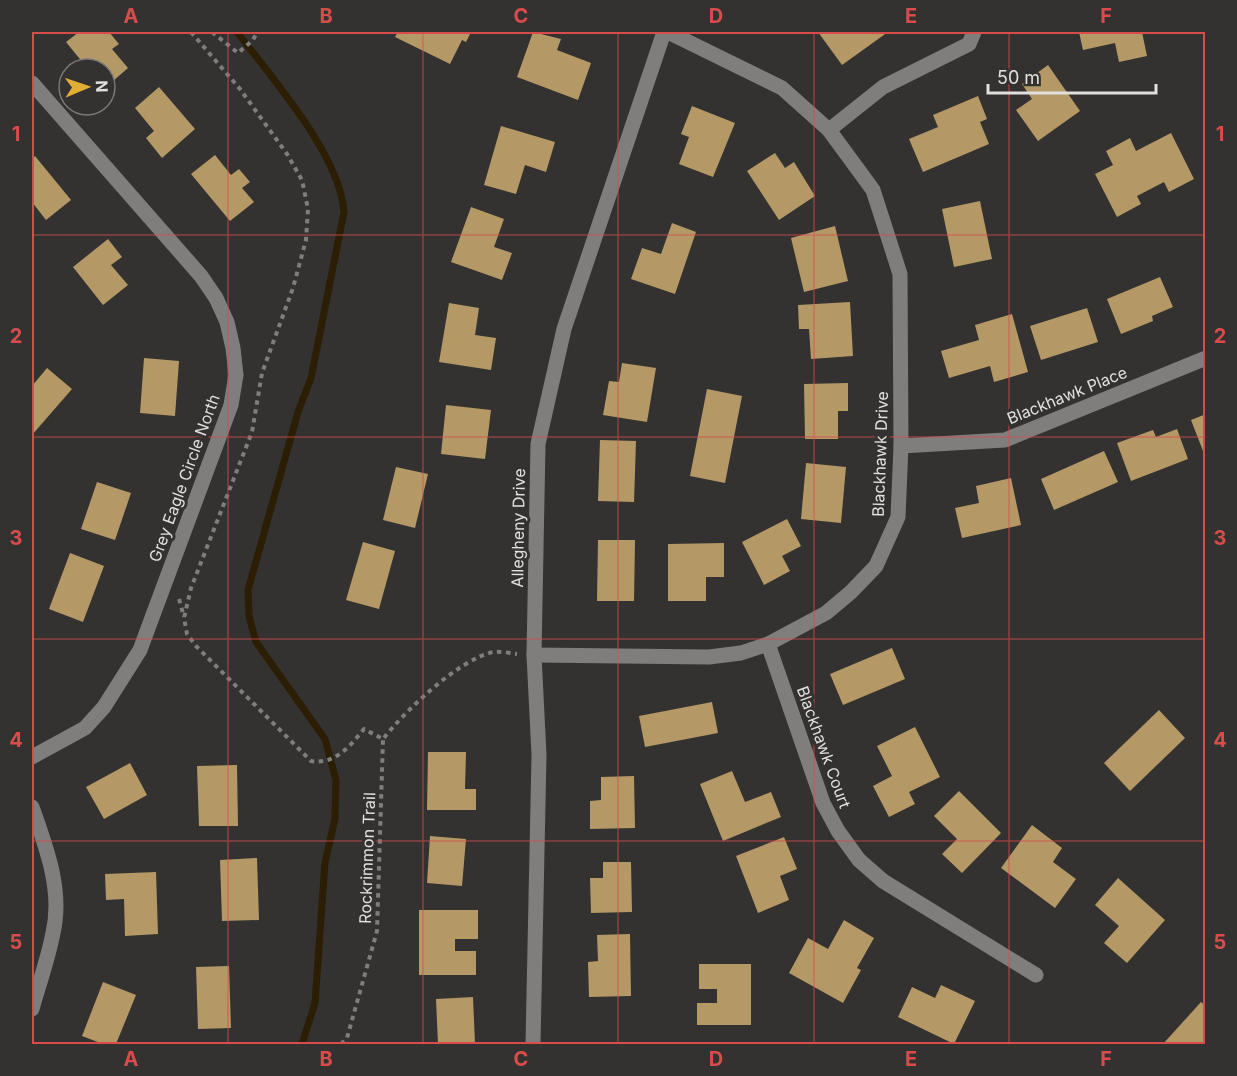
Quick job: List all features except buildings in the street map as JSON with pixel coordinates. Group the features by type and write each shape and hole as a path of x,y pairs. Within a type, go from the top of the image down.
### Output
{"street":[{"name":"Allegheny Drive","path":"533,1044 539,755 534,655 538,444 564,329 664,32"},
{"name":"Blackhawk Drive","path":"534,655 709,657 741,653 768,644 826,614 876,566 898,517 901,446 900,274 873,190 829,130 782,88 668,32"},
{"path":"829,130 883,87 969,44 974,32"},
{"name":"Grey Eagle Circle North","path":"32,83 201,276 227,322 236,375 231,405 140,650 104,707 84,728 32,757"},
{"name":"Blackhawk Place","path":"901,446 1005,440 1206,358"},
{"name":"Blackhawk Court","path":"768,644 823,802 838,831 859,860 883,882 1036,975"},
{"path":"32,807 53,871 55,904 54,931 32,1009"}],"path":[{"path":"212,32 238,52 253,40 257,32"},
{"path":"323,763 345,751 364,729 383,739 421,696 471,663 494,652 534,655"},
{"name":"Rockrimmon Trail","path":"341,1044 347,1038 377,931 383,739"}],"waterway":[{"path":"237,32 285,94 318,142 331,166 340,190 344,212 311,378 298,412 248,590 249,616 256,642 325,739 336,780 335,819 325,862 315,1003 302,1044"}]}
